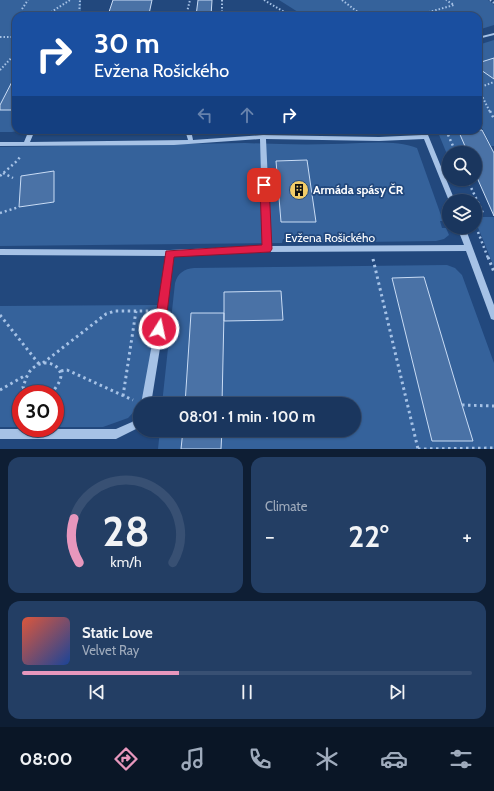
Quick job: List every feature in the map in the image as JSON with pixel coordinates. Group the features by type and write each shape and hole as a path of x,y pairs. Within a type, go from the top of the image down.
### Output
{"street":[{"path":"482,37 494,34"},
{"path":"26,143 30,134"},
{"path":"189,134 191,142"},
{"path":"424,134 449,194"},
{"path":"0,144 170,143 263,137 379,139 425,137"},
{"path":"263,137 267,249"},
{"path":"463,234 494,316"},
{"name":"Evžena Rošického","path":"0,252 170,253 267,249 468,248"},
{"path":"147,397 170,253"},
{"path":"0,434 116,434 133,425"}],"path":[{"path":"22,9 28,0"},
{"path":"51,12 70,0"},
{"path":"78,12 80,0"},
{"path":"187,12 190,0"},
{"path":"222,0 222,12"},
{"path":"264,0 284,12"},
{"path":"342,0 358,12"},
{"path":"429,12 454,5 446,0"},
{"path":"490,0 494,3"},
{"path":"0,38 11,38"},
{"path":"0,70 12,56"},
{"path":"482,86 494,82"},
{"path":"482,96 494,118"},
{"path":"448,134 453,146"},
{"path":"0,176 18,160 26,143"},
{"path":"3,173 13,178"},
{"path":"0,214 19,207"},
{"path":"479,234 494,272"},
{"path":"373,259 418,449 494,448"},
{"path":"123,396 136,310"},
{"path":"43,363 106,314 115,311 162,311"},
{"path":"0,315 39,364"},
{"path":"24,385 27,375 32,368 39,364 50,362 56,365 60,371 61,379 58,385"},
{"path":"60,371 67,370 133,400"},
{"path":"0,390 27,375"},
{"path":"462,404 494,406"}],"shaded area":[{"path":"0,0 81,0 81,12 12,12 12,132 0,132"},
{"path":"279,0 488,0 494,5 494,25 482,29 482,12 298,12"},
{"path":"494,40 494,146 491,146 482,128 482,44"},
{"path":"439,134 460,134 466,146 444,146"},
{"path":"245,143 386,143 408,145 417,148 442,218 442,221 440,221 442,234 449,235 444,239 436,241 289,243 289,239 283,239 282,243 287,243 0,246 0,147"},
{"path":"482,217 494,217 494,267 481,234 482,234"},
{"path":"447,265 455,268 462,275 494,363 494,449 158,449 159,437 361,437 361,397 163,397 175,283 182,272 187,269"},
{"path":"158,305 145,397 133,397 133,413 128,418 103,427 64,427 64,385 12,385 12,427 0,427 0,306"}],"building":[{"path":"113,0 152,0 149,12 109,12"},
{"path":"198,0 212,0 211,12 196,12"},
{"path":"494,58 494,79 482,71 482,62"},
{"path":"12,82 12,110 0,110 0,105"},
{"path":"482,130 494,153 494,216 481,186 482,186 482,146 465,146 460,134 482,134"},
{"name":"Armáda spásy ČR","path":"307,160 316,222 281,222 276,161"},
{"path":"54,171 54,202 19,207 21,176"},
{"path":"424,277 473,441 432,441 392,278"},
{"path":"281,291 283,320 224,321 224,292"},
{"path":"191,313 224,313 222,397 185,397"},
{"path":"182,437 222,437 221,449 181,449"}],"place":[{"name":"Armáda spásy ČR","path":"299,190"}],"route":[{"path":"159,329 170,253 267,249 264,185"}]}
